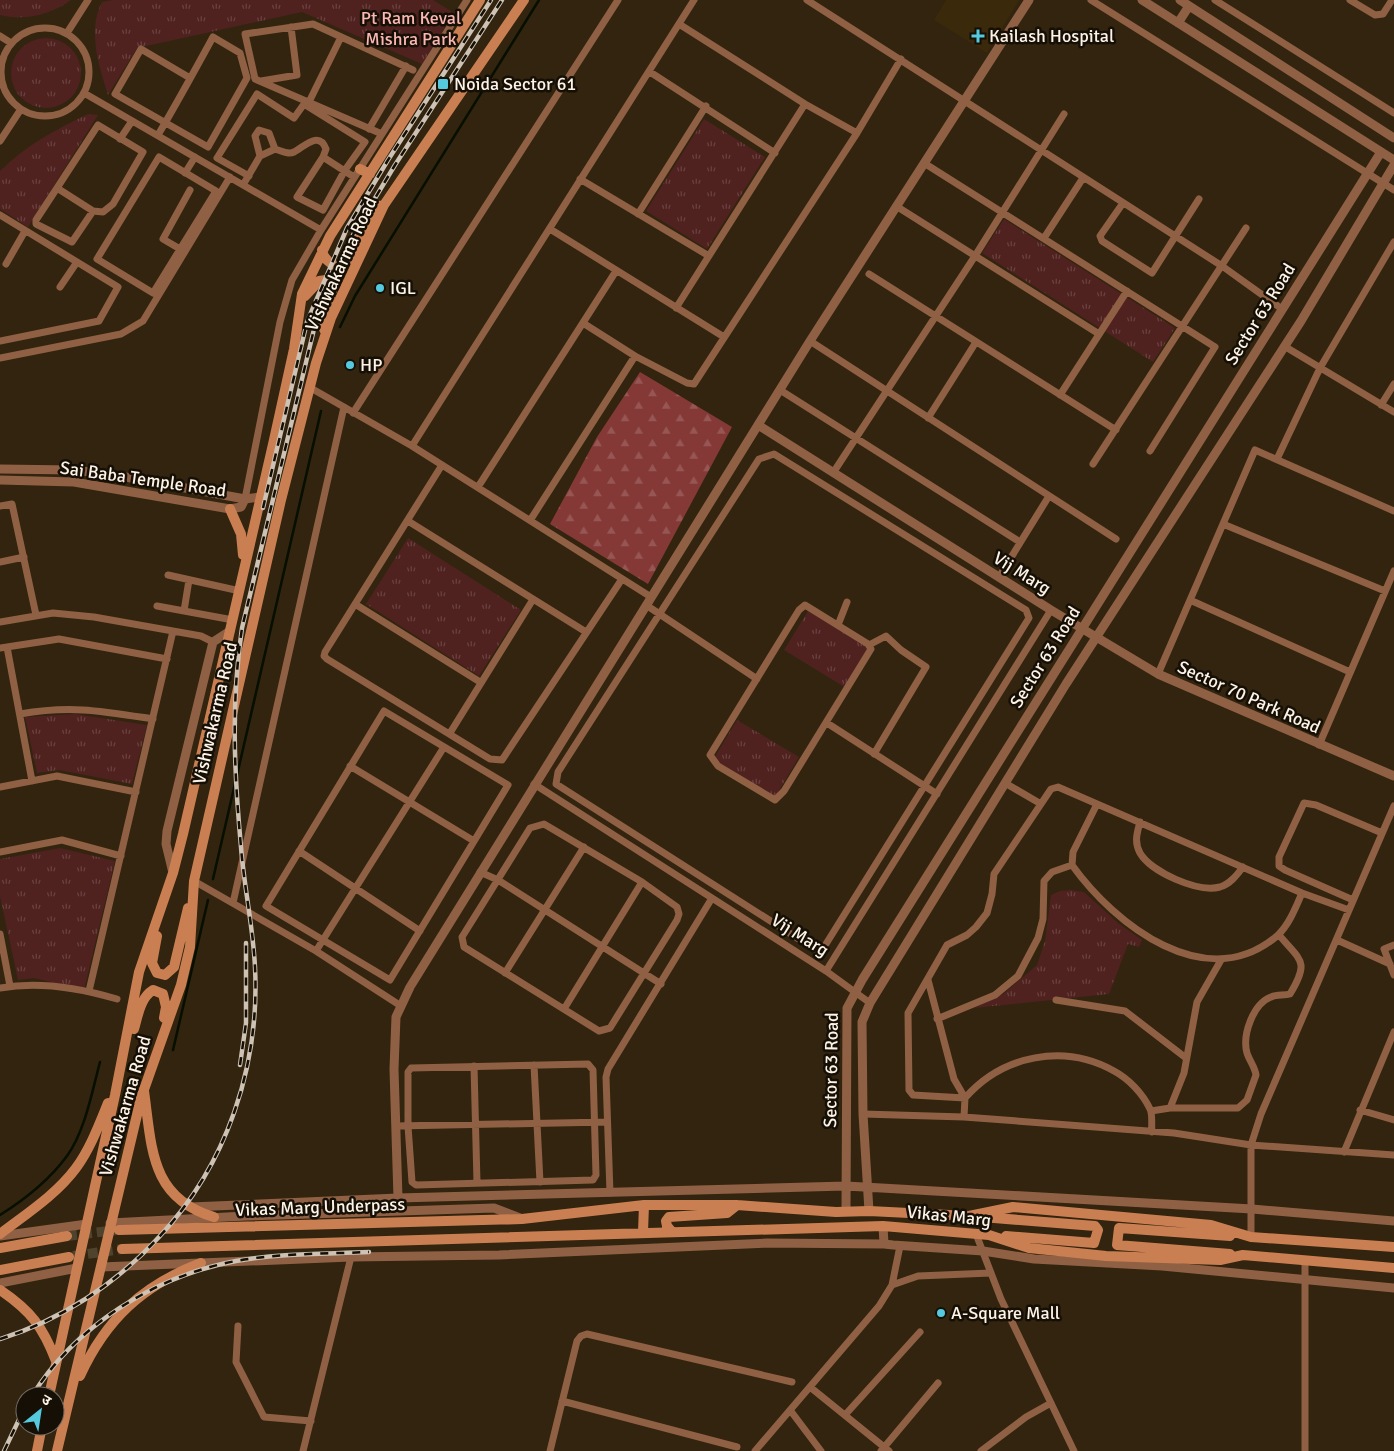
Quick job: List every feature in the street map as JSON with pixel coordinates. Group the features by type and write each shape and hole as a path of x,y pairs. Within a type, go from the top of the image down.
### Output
{"main road":[{"name":"Vishwakarma Road","path":"51,1386 116,1091 139,972 173,873 240,591 294,349 301,297 322,250 480,0"},
{"path":"509,24 518,0"},
{"path":"509,24 524,0"},
{"name":"Vishwakarma Road","path":"57,1451 110,1223 144,1088 181,984 190,947 194,881 280,500 309,387 326,333 331,318 384,205 467,81 509,24"},
{"path":"357,173 370,174"},
{"path":"322,250 331,263 338,267 343,266 350,259 370,211 374,207 384,205"},
{"path":"301,297 319,280 326,280 330,283 332,290 321,323 326,333"},
{"path":"230,509 243,542 242,578"},
{"path":"158,914 157,937 152,962 157,973 164,975 174,967 181,931 193,892"},
{"path":"123,1053 133,1032 143,1001 147,994 153,990 163,994 166,1000 163,1031"},
{"path":"144,1088 153,1158 167,1187 179,1202 214,1217"},
{"path":"0,1235 48,1197 76,1168 116,1091"},
{"path":"643,1232 644,1205"},
{"name":"Vikas Marg","path":"522,1219 644,1205 737,1205 846,1212 869,1211 969,1216 1012,1208 1065,1211 1211,1226 1251,1237 1394,1247"},
{"path":"672,1232 667,1226 666,1221 669,1217 727,1212 737,1205"},
{"path":"969,1216 1095,1226 1098,1230 1094,1243 989,1235"},
{"name":"Vikas Marg Underpass","path":"119,1230 522,1219"},
{"name":"Vikas Marg","path":"498,1238 883,1226 989,1235 1029,1248 1106,1256 1220,1260 1243,1255 1394,1268"},
{"path":"1243,1255 1117,1245 1116,1237 1118,1228 1251,1237"},
{"path":"0,1248 67,1236"},
{"name":"Vikas Marg Underpass","path":"122,1249 498,1238"},
{"path":"0,1270 69,1257"},
{"path":"70,1396 95,1348 110,1326 135,1299 172,1274 201,1263"},
{"path":"0,1290 27,1312 45,1333 56,1362"},
{"path":"37,1451 40,1436"}],"street":[{"path":"67,33 88,0"},
{"path":"353,413 618,0"},
{"path":"412,446 694,0"},
{"path":"807,0 1222,266 1282,309"},
{"path":"398,1198 394,1069 396,1017 410,987 810,341 1029,0"},
{"path":"1091,0 1394,190"},
{"path":"1142,0 1394,160"},
{"path":"1180,0 1394,138"},
{"path":"1215,0 1394,113"},
{"path":"1350,0 1375,15 1383,14 1392,0"},
{"path":"245,499 278,331 292,280 320,230 464,1 474,9"},
{"path":"1178,23 1189,6"},
{"path":"382,134 255,79 245,34 313,24 413,70"},
{"path":"679,24 805,104 856,133"},
{"path":"44,27 67,33 82,47 88,59 89,80 84,93 77,103 60,114 43,116 21,109 7,95 1,80 2,61 11,43 25,31 44,27"},
{"path":"261,82 297,75 291,27"},
{"path":"0,36 11,43"},
{"path":"158,135 166,121 213,37 240,53 247,78 208,147 166,121 115,94 141,49 190,78"},
{"path":"309,102 341,37"},
{"path":"583,323 635,356 687,384 694,384 856,133 901,59"},
{"path":"369,129 406,66"},
{"path":"650,72 706,106 775,153"},
{"path":"84,93 320,230"},
{"path":"249,176 217,158 257,94 294,118 304,104 365,142 345,170 323,210 297,197 323,157 326,150 324,145 317,140 309,141 295,152 287,154 275,149 269,133 259,130 255,136 260,156"},
{"path":"676,308 805,104"},
{"path":"638,214 706,106"},
{"path":"0,141 21,109"},
{"path":"834,472 975,256 1064,114"},
{"path":"120,139 132,121"},
{"path":"57,188 93,211 103,212 113,204 143,152 98,126 57,188 36,220 36,224 72,242 93,211"},
{"path":"244,185 260,156 275,149"},
{"name":"Sector 63 Road","path":"846,1212 846,1018 847,1008 855,992 1381,152"},
{"path":"159,157 216,191 180,249 153,293 97,259 159,157"},
{"path":"185,173 195,157"},
{"path":"323,157 345,170 357,173"},
{"path":"924,162 1215,347 1150,451"},
{"name":"Sector 63 Road","path":"869,1211 863,1114 862,1022 870,1003 1097,636 1284,346 1394,165"},
{"path":"0,358 121,334 143,321 230,177"},
{"path":"1044,238 1083,178"},
{"path":"580,179 709,256"},
{"path":"180,249 163,239 190,190"},
{"path":"1123,203 1100,236 1102,241 1152,273 1199,199"},
{"path":"896,206 1099,334"},
{"path":"0,215 118,287 99,321 0,341"},
{"path":"1093,464 1184,327 1246,228"},
{"path":"550,229 724,337"},
{"path":"6,264 24,231"},
{"path":"1277,459 1320,368 1394,242"},
{"path":"60,288 77,262"},
{"path":"478,487 616,271"},
{"path":"869,274 1116,430"},
{"path":"1060,395 1127,291"},
{"path":"810,341 1116,539"},
{"path":"928,418 976,342"},
{"path":"1284,346 1394,412"},
{"path":"531,519 635,356"},
{"path":"1381,405 1394,384"},
{"path":"309,387 412,446 531,519 622,580 648,601 659,615 757,679"},
{"path":"780,390 1020,542"},
{"path":"233,903 344,407"},
{"name":"Vij Marg","path":"534,784 826,971 937,794 1051,610 758,425"},
{"path":"1158,674 1255,450 1394,511"},
{"path":"774,454 1026,610 1029,618 1026,624 925,787 821,952 807,945 556,784 558,772 759,459 774,454"},
{"path":"442,465 324,656 490,759 502,760 622,580"},
{"name":"Sai Baba Temple Road","path":"0,469 74,470 120,476 245,499 260,497"},
{"name":"Sai Baba Temple Road","path":"0,480 74,482 230,509 241,507 245,499"},
{"path":"999,577 1048,496"},
{"path":"0,506 12,504 36,615"},
{"path":"408,521 532,601 586,632"},
{"path":"1223,524 1385,591"},
{"path":"0,562 24,556"},
{"path":"1319,745 1394,571"},
{"path":"168,575 240,591"},
{"path":"184,611 189,580"},
{"path":"1190,600 1350,672"},
{"path":"450,733 532,601"},
{"path":"838,625 847,602"},
{"path":"355,604 480,682"},
{"path":"157,606 233,620"},
{"path":"803,606 811,608 869,645 870,652 778,799 771,798 711,760 711,751 803,606"},
{"name":"Sector 70 Park Road","path":"1051,610 1158,674 1394,776"},
{"path":"0,622 53,613 94,616 201,636 213,642"},
{"path":"89,991 173,631"},
{"path":"173,873 166,844 168,831 213,642 230,631"},
{"path":"869,645 886,636 901,650 926,667 874,754"},
{"path":"32,781 20,714 3,647 58,639 166,659"},
{"path":"20,714 51,708 85,708 153,719"},
{"path":"384,711 444,747 508,785 390,980 266,906 384,711"},
{"path":"827,723 937,794"},
{"path":"316,951 444,747"},
{"path":"350,766 474,841"},
{"path":"0,787 57,776 136,792"},
{"path":"1005,783 1041,804"},
{"path":"966,1098 913,1095 910,1090 908,1013 947,945 967,935 987,913 992,894 994,874 1051,789 1058,787 1302,893 1349,910"},
{"path":"1353,900 1285,870 1279,866 1279,857 1304,803 1316,805 1382,833"},
{"path":"1097,804 1073,852 1072,865 1088,888 1118,917 1156,942 1208,959 1221,960 1262,946 1279,935 1292,916 1302,893"},
{"path":"1251,1237 1250,1173 1252,1145 1261,1114 1394,806"},
{"path":"1140,822 1136,834 1136,843 1140,853 1155,868 1170,877 1200,886 1220,887 1229,883 1243,867"},
{"path":"544,824 584,847 642,882 678,907 680,914 610,1028 599,1031 464,947 462,937 530,828 544,824"},
{"path":"0,852 62,840 121,856"},
{"path":"505,973 584,847"},
{"path":"299,851 420,931"},
{"path":"937,1019 996,995 1018,976 1038,938 1043,919 1044,881 1052,872 1072,865"},
{"path":"480,872 498,880 661,984"},
{"path":"194,881 316,951 401,1006"},
{"path":"564,1009 604,947 642,882"},
{"path":"610,1193 606,1076 608,1069 712,898"},
{"path":"0,934 10,986"},
{"path":"1151,1111 1170,1108 1238,1108 1247,1100 1256,1075 1247,1053 1246,1040 1253,1015 1264,1001 1271,997 1290,994 1301,974 1303,966 1301,960 1279,935"},
{"path":"1336,940 1390,964"},
{"path":"1394,946 1384,948 1394,975"},
{"path":"1170,1108 1184,1073 1197,1002 1221,960"},
{"path":"826,971 870,1003"},
{"path":"928,980 954,1079 966,1098"},
{"path":"0,988 10,986 55,986 89,991 116,999"},
{"path":"1056,1000 1125,1011 1186,1058"},
{"path":"1344,1152 1394,1032"},
{"path":"964,1117 966,1098 976,1086 994,1073 1034,1057 1057,1055 1078,1057 1102,1064 1124,1077 1137,1090 1151,1111 1152,1132"},
{"path":"588,1064 593,1070 596,1175 593,1180 416,1185 412,1182 408,1126 408,1072 411,1068 474,1066 588,1064"},
{"path":"534,1065 540,1182"},
{"path":"474,1066 477,1184"},
{"path":"1360,1110 1394,1120"},
{"path":"863,1114 964,1117 1174,1133 1252,1145 1394,1155"},
{"path":"396,1126 607,1122"},
{"path":"188,1207 398,1198 866,1186 1252,1209 1394,1221"},
{"path":"110,1223 214,1217 494,1208 522,1219"},
{"path":"0,1235 87,1224"},
{"path":"883,1226 884,1244"},
{"path":"976,1234 1001,1299 1074,1451"},
{"path":"498,1238 499,1255"},
{"path":"101,1267 351,1257 499,1255 767,1243 884,1244 983,1251 1034,1259 1162,1266 1394,1288"},
{"path":"755,1451 879,1306 892,1285 900,1246"},
{"path":"304,1451 351,1257"},
{"path":"1305,1260 1306,1451"},
{"path":"0,1283 77,1268"},
{"path":"892,1285 918,1276 991,1272"},
{"path":"238,1326 236,1362 264,1416 310,1421"},
{"path":"845,1415 920,1332"},
{"path":"550,1451 577,1341 587,1334 792,1382"},
{"path":"810,1387 885,1450 938,1383"},
{"path":"562,1402 737,1447"},
{"path":"981,1451 1026,1417 1051,1404"},
{"path":"790,1410 821,1451"}],"shaded area":[{"name":"Kailash Hospital","path":"946,0 1019,0 987,53 934,20"}],"green space":[{"path":"0,0 71,0 46,13 28,17 9,17 0,15"},
{"name":"Pt Ram Keval Mishra Park","path":"112,0 433,0 454,13 422,64 302,12 137,48 108,95 98,60 95,25 102,2"},
{"path":"46,38 59,41 71,48 78,60 81,73 78,86 71,98 59,105 46,108 33,105 21,98 14,86 11,73 14,60 21,48 33,41"},
{"path":"88,114 98,115 28,227 0,209 0,171 20,153 41,139"},
{"path":"704,119 765,157 707,249 646,211"},
{"path":"1004,219 1175,328 1153,362 982,253"},
{"path":"640,372 732,427 648,584 550,524 597,437"},
{"path":"408,538 521,610 479,676 366,604"},
{"path":"808,611 870,648 846,688 784,650"},
{"path":"75,714 147,725 132,784 59,770 37,773 25,717"},
{"path":"737,720 799,757 775,797 713,760"},
{"path":"60,848 115,861 84,990 34,978 18,980 0,896 0,859"},
{"path":"1060,891 1084,892 1118,923 1142,940 1139,947 1128,944 1109,994 974,1008 1003,994 1037,965 1045,941 1051,895"}],"waterway":[{"path":"340,327 355,296 539,0"},
{"path":"213,879 321,411"},
{"path":"173,1050 208,900"},
{"path":"0,1215 36,1188 53,1173 67,1156 79,1135 100,1062"}],"tunnel":[{"path":"67,1236 116,1230"},
{"path":"73,1256 122,1249"}],"railway":[{"path":"263,508 307,322 347,228 388,160 491,0"},
{"path":"0,1339 45,1322 66,1311 106,1285 142,1254 183,1209 221,1146 234,1112 245,1077 252,1040 255,1004 254,952 242,862 235,764 236,683 242,628 315,325 354,233 395,165 502,0"},
{"path":"240,1065 246,1023 246,943"},
{"path":"39,1386 71,1347 94,1326 147,1292 176,1279 206,1268 252,1258 369,1252"},
{"path":"4,1451 15,1428"}],"place":[{"name":"Kailash Hospital","path":"978,36"},
{"name":"Noida Sector 61","path":"443,84"},
{"name":"IGL","path":"380,288"},
{"name":"HP","path":"350,365"},
{"name":"A-Square Mall","path":"941,1313"}]}
